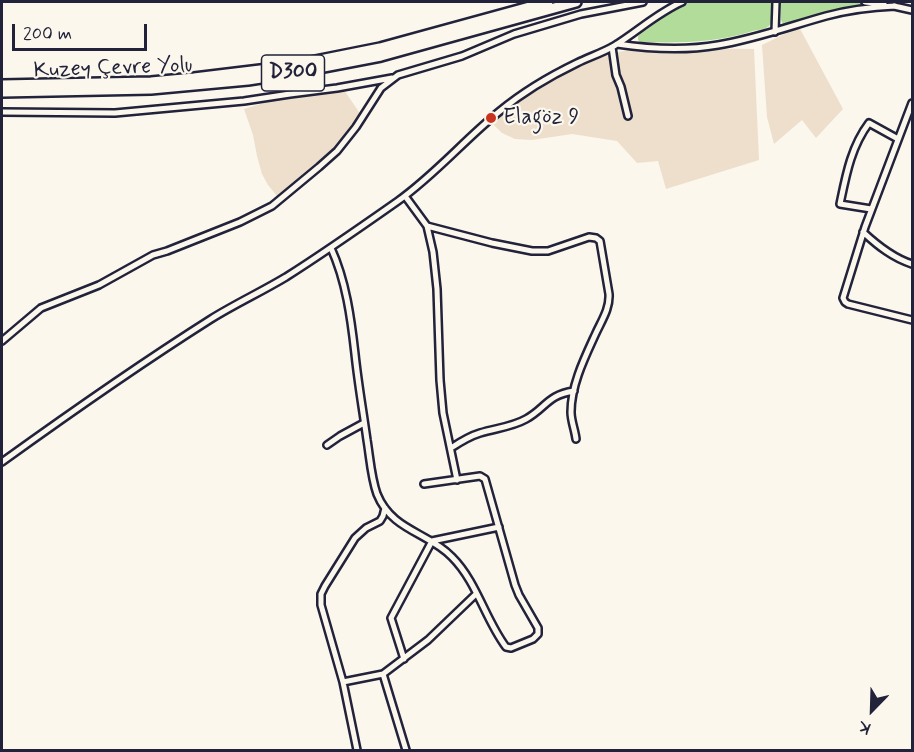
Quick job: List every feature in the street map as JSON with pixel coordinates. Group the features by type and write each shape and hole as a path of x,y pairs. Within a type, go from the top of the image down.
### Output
{"highway":[{"name":"Kuzey Çevre Yolu","path":"2,85 151,82 285,67 380,48 548,2"},
{"name":"Kuzey Çevre Yolu","path":"2,92 151,89 287,74 381,56 576,2"}],"street":[{"path":"2,112 115,113 244,101 337,88 393,77 462,56 514,34 581,14 643,2"},
{"path":"2,462 116,381 214,317 284,278 331,248 405,196 432,175 478,129 509,103 554,75 614,46 666,10 682,2"},
{"path":"775,32 776,2"},
{"path":"865,2 912,10"},
{"path":"614,46 689,48 718,45 775,32 835,14 894,6"},
{"path":"614,46 616,75 628,116"},
{"path":"2,341 41,308 108,280 153,255 240,222 272,206 337,151 362,119 377,93 393,77"},
{"path":"912,106 871,209 843,296 844,301 848,304 912,320"},
{"path":"871,209 840,204 850,159 869,123 898,139"},
{"path":"405,196 428,226 433,252 443,413 456,480"},
{"path":"428,226 532,251 548,250 589,237 600,241 609,302 585,358 574,391 571,412 576,439"},
{"path":"863,232 887,252 912,264"},
{"path":"331,248 337,260 352,320 364,423 379,498 385,508 402,525 432,541 456,561 506,647 513,647 536,636 538,628 519,595 485,479 480,476 424,484"},
{"path":"451,448 475,435 523,421 555,396 574,391"},
{"path":"327,445 364,423"},
{"path":"357,750 343,682 321,605 321,594 355,538 366,528 380,521 385,508"},
{"path":"432,541 499,527"},
{"path":"404,659 391,618 432,541"},
{"path":"343,682 383,674 428,640 476,594"},
{"path":"383,674 406,750"}],"shaded area":[{"path":"799,27 843,109 816,138 802,120 774,144 767,117 762,45"},
{"path":"648,48 754,49 759,160 666,189 658,161 637,163 617,141 572,134 532,140 515,139 502,133 492,123 496,117 528,94 566,71 605,55"},
{"path":"344,90 361,115 335,147 277,196 262,174 244,109 293,94"}],"green space":[{"path":"688,2 773,2 772,20 765,28 711,40 640,42 638,40 639,35"},
{"path":"781,2 875,4 840,9 783,24"}],"place":[{"name":"Elagöz 9","path":"491,118"}]}
